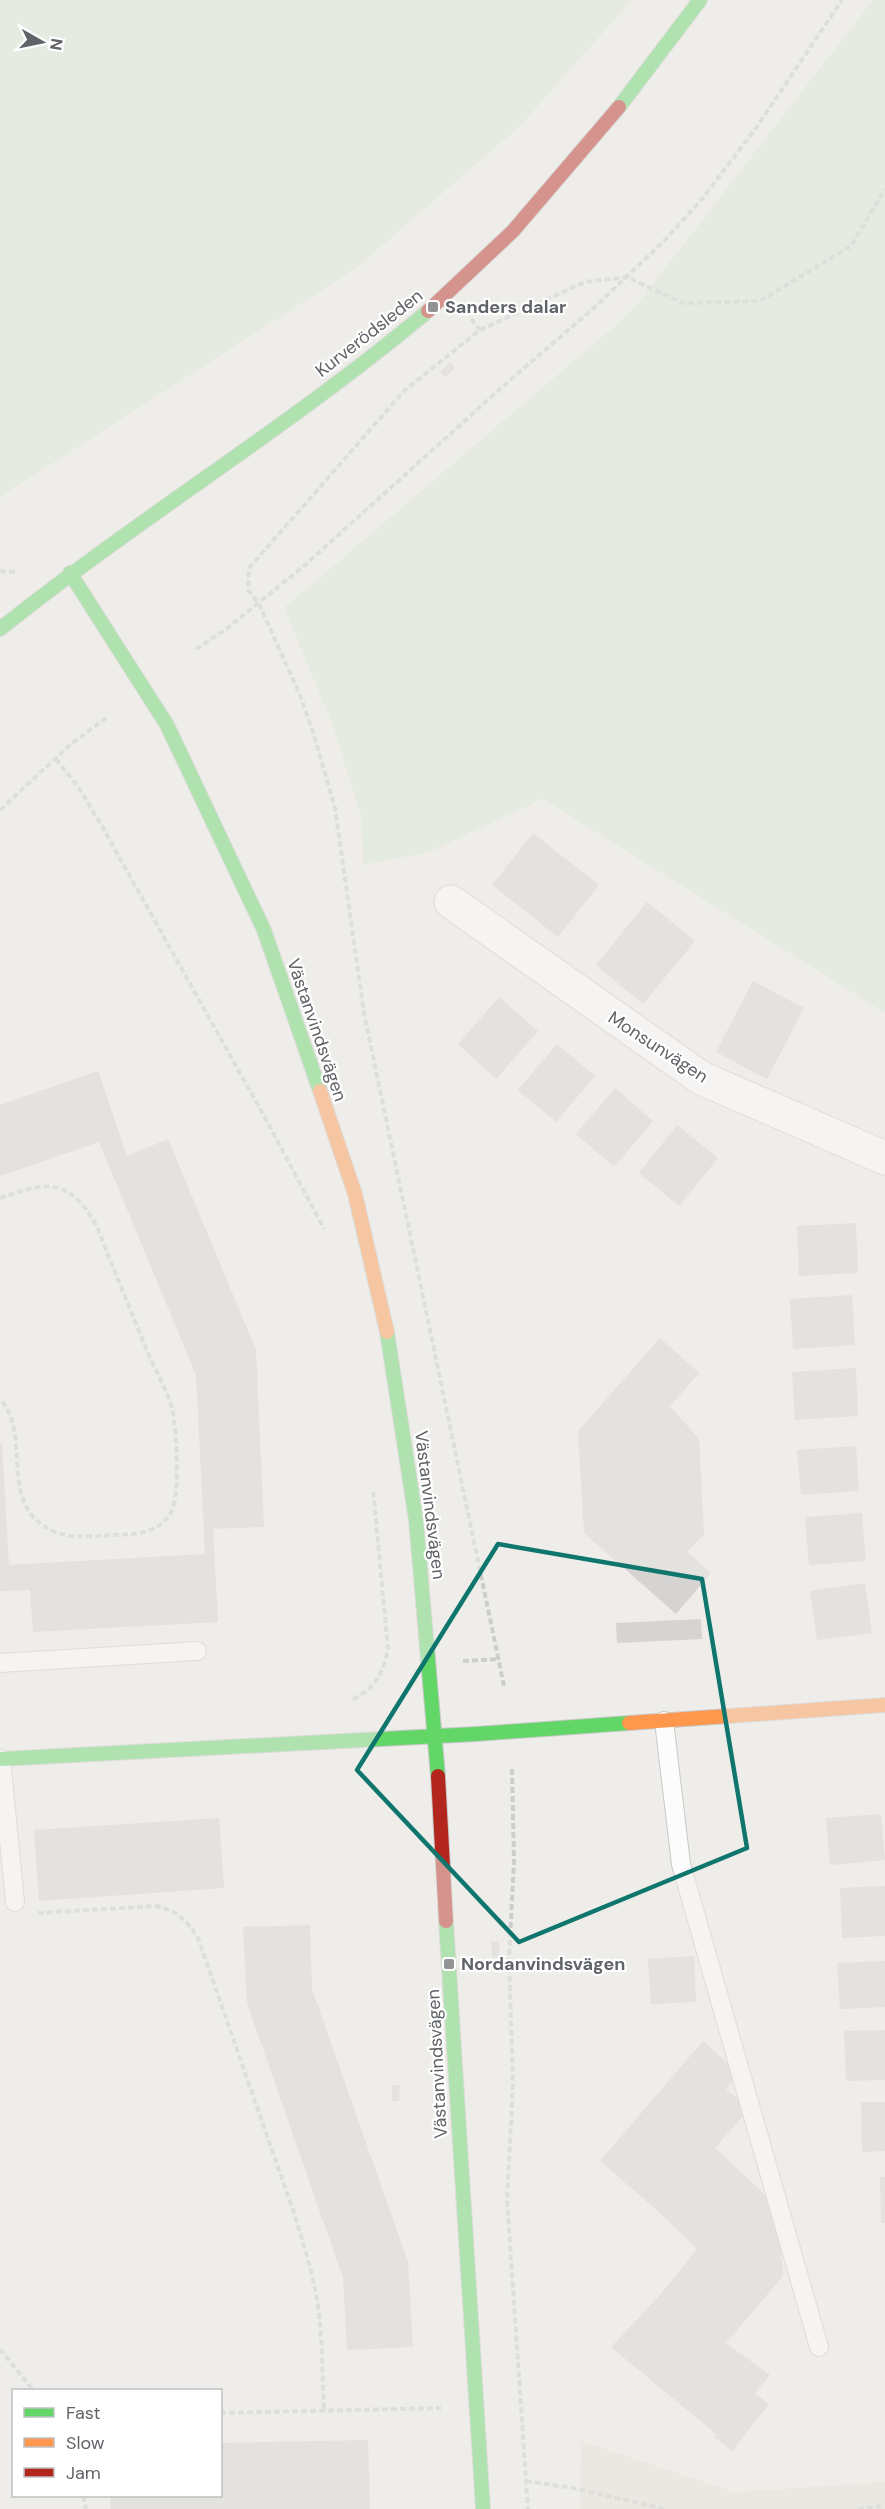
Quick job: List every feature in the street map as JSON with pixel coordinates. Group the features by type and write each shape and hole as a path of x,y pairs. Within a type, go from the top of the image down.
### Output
{"street":[{"name":"Kurverödsleden","path":"0,629 70,573 379,352 433,307 513,231 637,86 700,0"},
{"name":"Västanvindsvägen","path":"70,573 167,725 264,930 355,1194 388,1334 411,1485 435,1736 483,2509"},
{"name":"Monsunvägen","path":"451,902 701,1078 885,1158"},
{"path":"1,1759 435,1736 885,1705"}],"lane":[{"path":"0,1664 198,1651"},
{"path":"664,1721 681,1864 819,2347"},
{"path":"1,1759 15,1902"}],"path":[{"path":"196,649 259,604 627,277 702,199 756,128 842,0"},
{"path":"504,1686 364,1013 335,808 314,732 300,695 259,604 248,590 249,568 405,390 480,330 585,282 627,277 683,303 760,301 851,246 885,189"},
{"path":"471,319 480,330"},
{"path":"401,379 405,390"},
{"path":"0,810 106,717"},
{"path":"56,759 79,788 103,828 327,1233"},
{"path":"0,1198 36,1186 54,1187 70,1193 94,1221 173,1413 177,1482 170,1515 159,1526 144,1533 75,1537 58,1533 40,1524 27,1507 19,1486 13,1423 7,1406 0,1399"},
{"path":"353,1699 366,1692 377,1681 385,1667 388,1649 373,1488"},
{"path":"512,1769 514,1861 509,1958 513,2085 507,2200 528,2509"},
{"path":"31,1913 157,1906 181,1915 198,1938 307,2258 316,2295 321,2333 324,2410"},
{"path":"0,2349 31,2389"},
{"path":"222,2413 444,2408"},
{"path":"526,2481 573,2488 665,2509"},
{"path":"858,2509 885,2506"}],"highlighted area":[{"path":"498,1544 702,1579 747,1848 519,1942 357,1770"}],"shaded area":[{"path":"581,2441 734,2492 885,2482 885,2509 580,2509"}],"green space":[{"path":"0,0 632,0 519,127 355,269 0,497"},
{"path":"873,0 885,0 885,1013 543,799 429,852 363,865 362,819 331,721 284,608 631,312"}],"building":[{"path":"450,362 455,368 445,377 440,372"},
{"path":"533,833 599,885 558,937 492,885"},
{"path":"647,902 695,941 643,1004 596,965"},
{"path":"753,981 804,1008 767,1079 716,1052"},
{"path":"499,997 538,1031 496,1079 458,1044"},
{"path":"557,1044 595,1076 556,1122 518,1090"},
{"path":"98,1071 127,1156 168,1139 256,1350 264,1527 213,1529 218,1622 33,1632 30,1590 0,1591 0,1443 2,1443 9,1565 205,1554 196,1375 99,1142 0,1176 0,1105"},
{"path":"615,1088 653,1121 614,1167 576,1134"},
{"path":"677,1125 718,1158 679,1206 639,1173"},
{"path":"856,1223 858,1273 799,1276 797,1226"},
{"path":"852,1295 855,1345 793,1349 790,1299"},
{"path":"660,1338 699,1373 670,1406 699,1439 704,1534 687,1552 711,1573 676,1614 584,1533 578,1431"},
{"path":"856,1368 858,1416 795,1420 792,1372"},
{"path":"856,1446 859,1491 801,1495 797,1450"},
{"path":"862,1513 866,1561 809,1565 805,1517"},
{"path":"865,1583 872,1633 817,1640 810,1591"},
{"path":"701,1619 702,1639 617,1643 616,1623"},
{"path":"881,1814 885,1860 830,1865 826,1818"},
{"path":"219,1818 224,1888 39,1901 34,1830"},
{"path":"885,1886 885,1936 842,1938 840,1888"},
{"path":"310,1925 312,1989 408,2262 413,2347 347,2350 343,2278 247,2003 243,1927"},
{"path":"491,1941 499,1941 500,1957 492,1957"},
{"path":"694,1956 696,2002 651,2004 648,1959"},
{"path":"885,1961 885,2007 840,2009 837,1963"},
{"path":"885,2030 885,2080 846,2081 844,2031"},
{"path":"703,2041 740,2074 726,2089 749,2109 715,2148 777,2206 783,2276 726,2343 770,2375 755,2393 769,2404 732,2451 714,2437 716,2434 611,2347 661,2294 697,2249 659,2212 600,2161"},
{"path":"392,2085 400,2085 399,2101 392,2101"},
{"path":"861,2102 885,2102 885,2151 862,2152"},
{"path":"880,2177 885,2177 885,2223 881,2223"},
{"path":"368,2440 370,2509 111,2509 110,2497 222,2497 222,2443"}],"traffic: fast":[{"path":"619,107 700,0"},
{"path":"0,629 106,549 323,393 428,311"},
{"path":"70,573 167,725 264,930 320,1091"},
{"path":"387,1332 416,1520 438,1776"},
{"path":"0,1759 476,1734 629,1723"},
{"path":"446,1921 483,2509"}],"traffic: slow":[{"path":"320,1091 355,1194 387,1332"},
{"path":"629,1723 885,1705"}],"traffic: jam":[{"path":"428,311 513,231 619,107"},
{"path":"438,1776 446,1921"}],"place":[{"name":"Sanders dalar","path":"433,307"},
{"name":"Nordanvindsvägen","path":"449,1964"}]}
